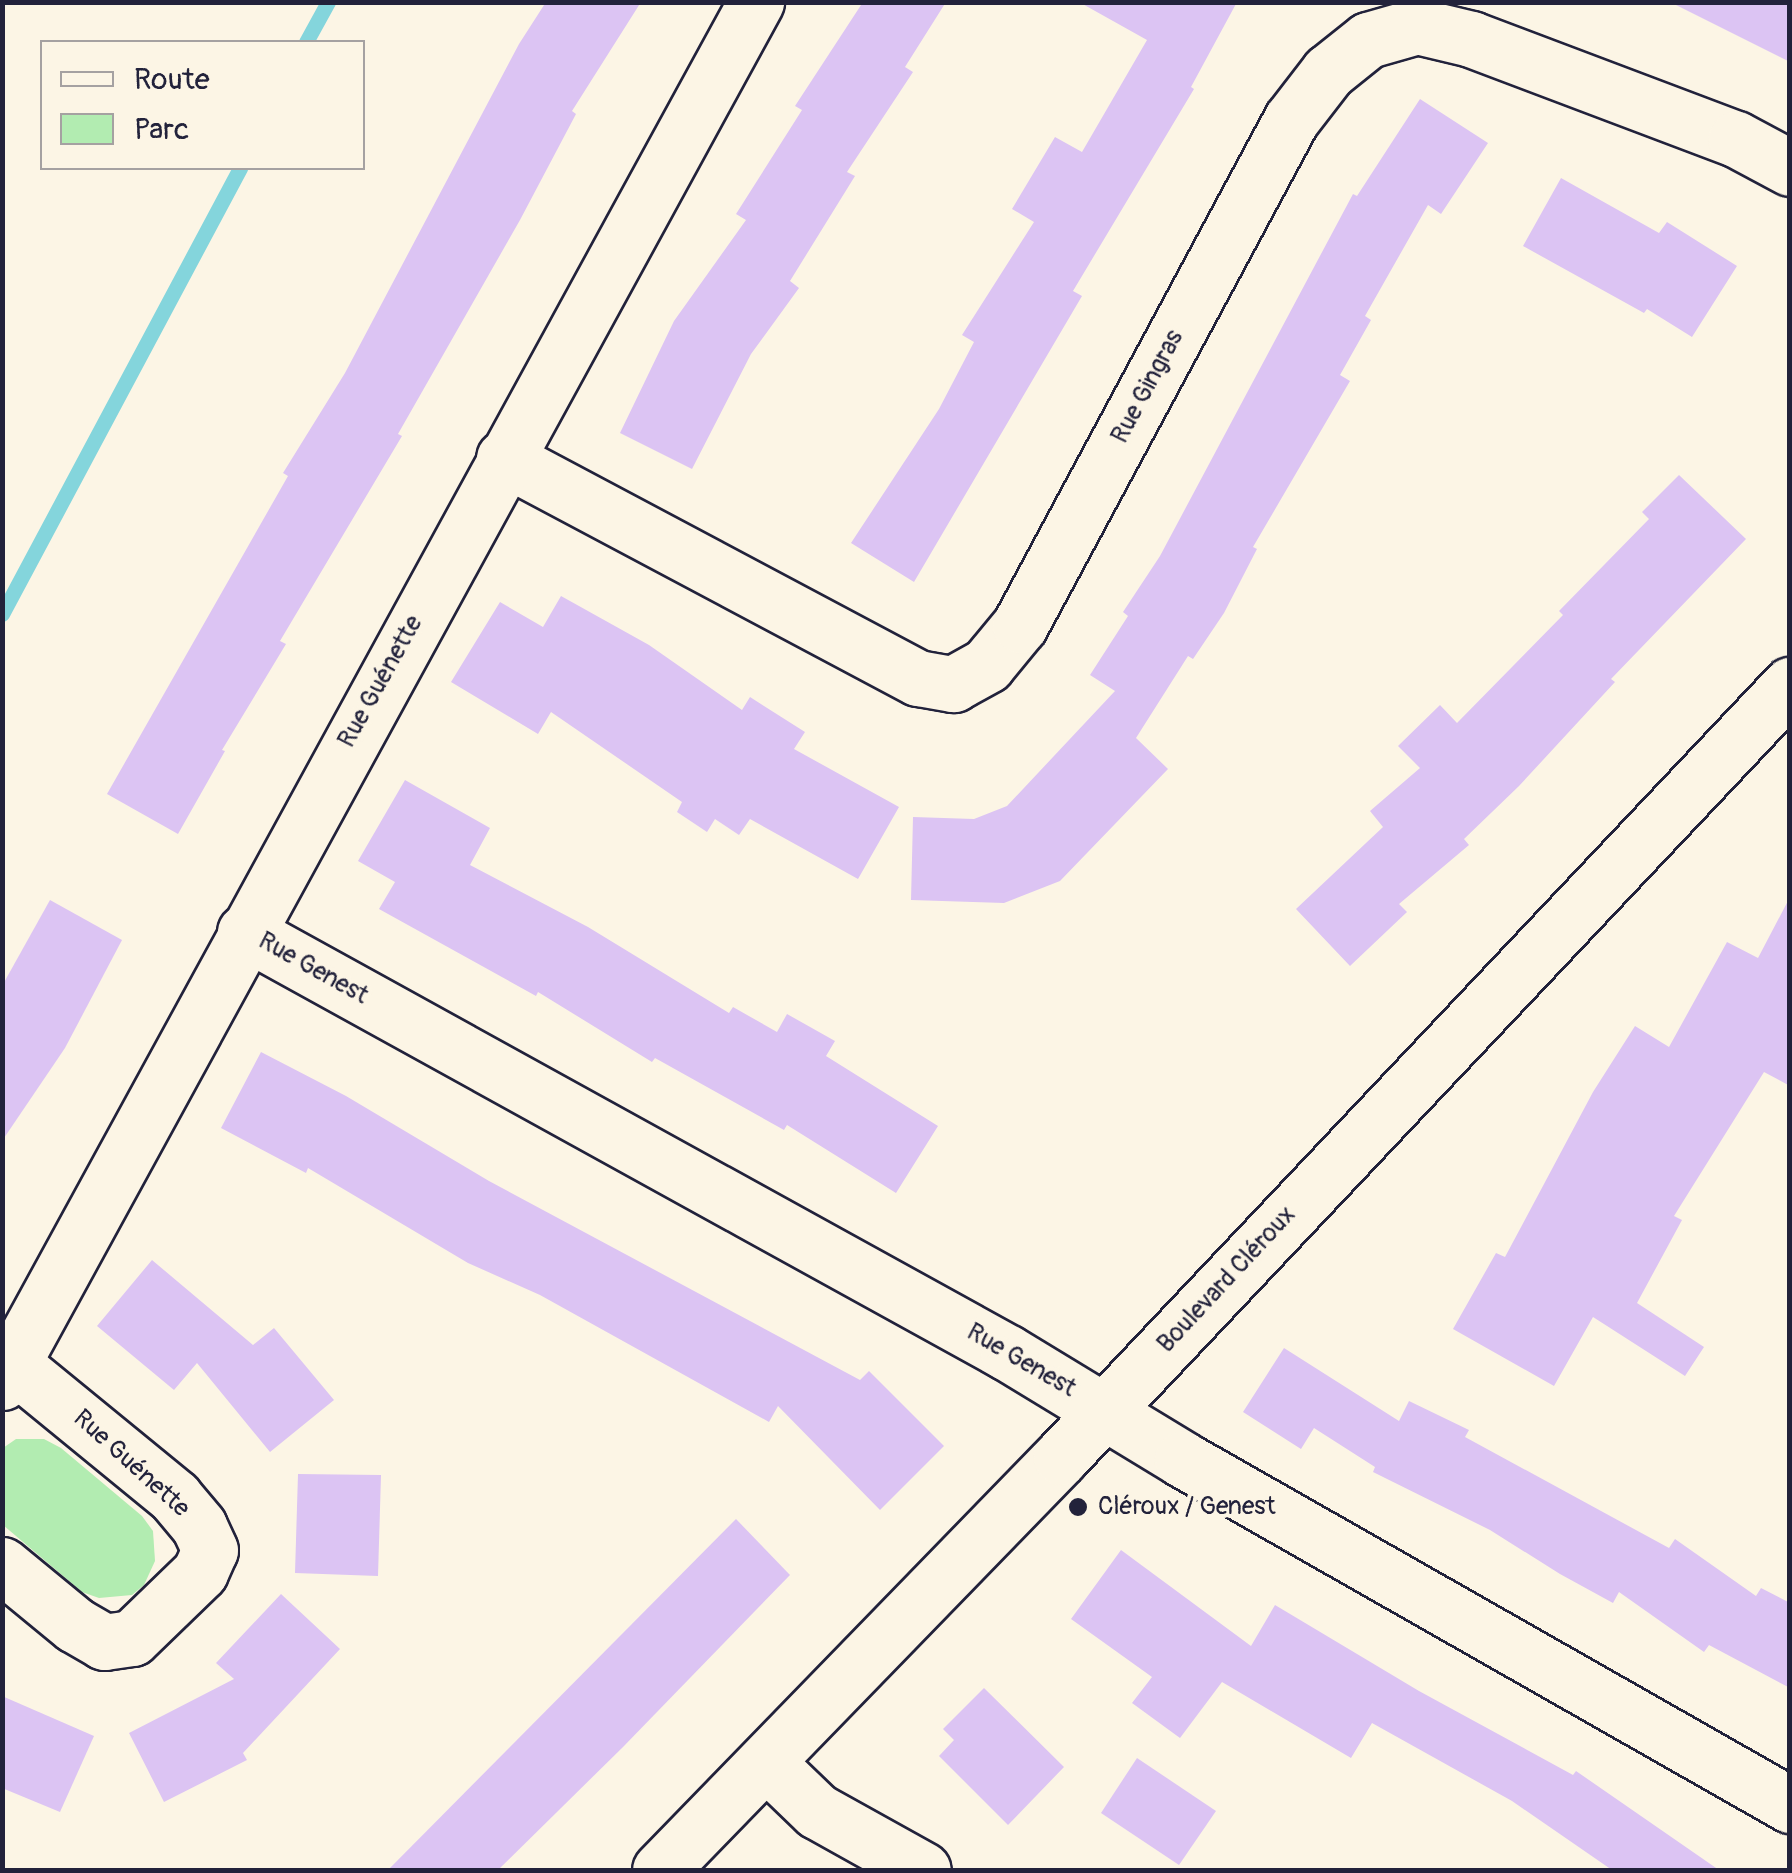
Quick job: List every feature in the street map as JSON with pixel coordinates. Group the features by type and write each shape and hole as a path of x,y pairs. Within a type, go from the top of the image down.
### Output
{"street":[{"name":"Rue Guénette","path":"2,1565 75,1625 104,1642 132,1638 200,1572 210,1550 199,1526 175,1496 8,1374 245,932 756,2"},
{"name":"Rue Gingras","path":"504,458 918,678 952,684 988,665 1020,625 1291,120 1328,72 1368,40 1417,26 1472,40 1736,139 1790,168"},
{"name":"Boulevard Cléroux","path":"660,1870 1105,1409 1790,685"},
{"name":"Rue Genest","path":"245,932 1105,1409 1199,1469 1790,1805"},
{"path":"766,1762 835,1823 922,1870"}],"green space":[{"path":"16,1439 44,1439 61,1448 142,1516 153,1531 155,1561 144,1585 132,1595 99,1598 82,1592 3,1525 3,1448"}],"building":[{"path":"546,2 641,2 572,111 576,114 520,220 398,434 402,436 280,641 286,644 222,750 225,751 178,834 107,794 288,476 283,473 345,373 519,44"},
{"path":"863,2 946,2 905,67 913,72 847,172 855,176 790,281 799,288 751,354 692,469 620,433 674,321 746,220 736,214 802,110 795,106"},
{"path":"1079,2 1237,2 1191,87 1194,89 1073,291 1082,296 914,582 851,543 939,409 974,342 962,335 1034,222 1012,209 1055,137 1082,152 1147,40"},
{"path":"1670,2 1790,2 1790,62"},
{"path":"1420,99 1488,143 1441,214 1428,205 1365,316 1371,320 1340,375 1350,381 1253,547 1257,549 1224,613 1193,659 1188,656 1136,738 1168,769 1060,881 1004,903 911,900 913,817 974,819 1007,806 1115,691 1090,675 1128,616 1123,612 1160,556 1353,194 1357,196"},
{"path":"1561,178 1659,233 1667,222 1737,266 1692,337 1647,309 1644,313 1523,246"},
{"path":"1679,475 1746,539 1611,679 1615,682 1519,786 1464,839 1469,845 1399,904 1407,912 1350,966 1296,909 1383,827 1370,811 1420,768 1398,746 1440,705 1457,723 1563,615 1559,611 1649,519 1642,512"},
{"path":"561,596 649,645 742,710 750,697 805,732 794,749 899,807 858,879 750,819 739,835 715,819 707,832 677,812 682,802 551,712 538,734 451,682 500,602 543,627"},
{"path":"405,780 490,828 470,865 588,927 729,1013 733,1007 777,1032 787,1014 835,1041 826,1056 938,1126 896,1193 787,1125 784,1130 655,1058 652,1062 538,992 536,996 379,909 395,882 358,861"},
{"path":"1790,897 1790,1086 1764,1072 1674,1216 1682,1220 1637,1303 1704,1347 1685,1376 1593,1317 1554,1386 1453,1329 1496,1253 1505,1257 1593,1092 1635,1026 1669,1047 1727,942 1758,958"},
{"path":"50,900 122,940 65,1048 2,1141 2,986"},
{"path":"261,1052 346,1096 489,1181 860,1380 869,1371 944,1446 880,1510 778,1406 769,1422 540,1295 468,1263 308,1168 306,1173 221,1128"},
{"path":"152,1260 253,1345 274,1328 334,1400 270,1452 197,1363 174,1390 97,1326"},
{"path":"1284,1348 1399,1421 1409,1401 1469,1430 1465,1437 1669,1548 1675,1539 1756,1596 1761,1588 1790,1603 1790,1688 1709,1645 1704,1652 1619,1592 1613,1603 1490,1530 1373,1472 1375,1467 1314,1428 1301,1449 1243,1412"},
{"path":"298,1474 381,1475 378,1576 295,1573"},
{"path":"736,1519 790,1575 623,1747 498,1870 388,1870"},
{"path":"1121,1550 1251,1646 1275,1605 1419,1691 1573,1775 1576,1771 1719,1870 1612,1870 1512,1801 1372,1723 1351,1758 1222,1682 1180,1738 1132,1703 1152,1677 1071,1619"},
{"path":"281,1594 340,1649 243,1753 247,1760 164,1802 129,1733 234,1679 216,1663"},
{"path":"984,1688 1064,1767 1008,1825 939,1756 954,1740 943,1729"},
{"path":"2,1696 94,1736 60,1812 2,1788"},
{"path":"1137,1758 1216,1811 1179,1865 1101,1813"}],"waterway":[{"path":"307,40 328,2"},
{"path":"2,614 239,170"}],"place":[{"name":"Cléroux / Genest","path":"1078,1507"}]}
